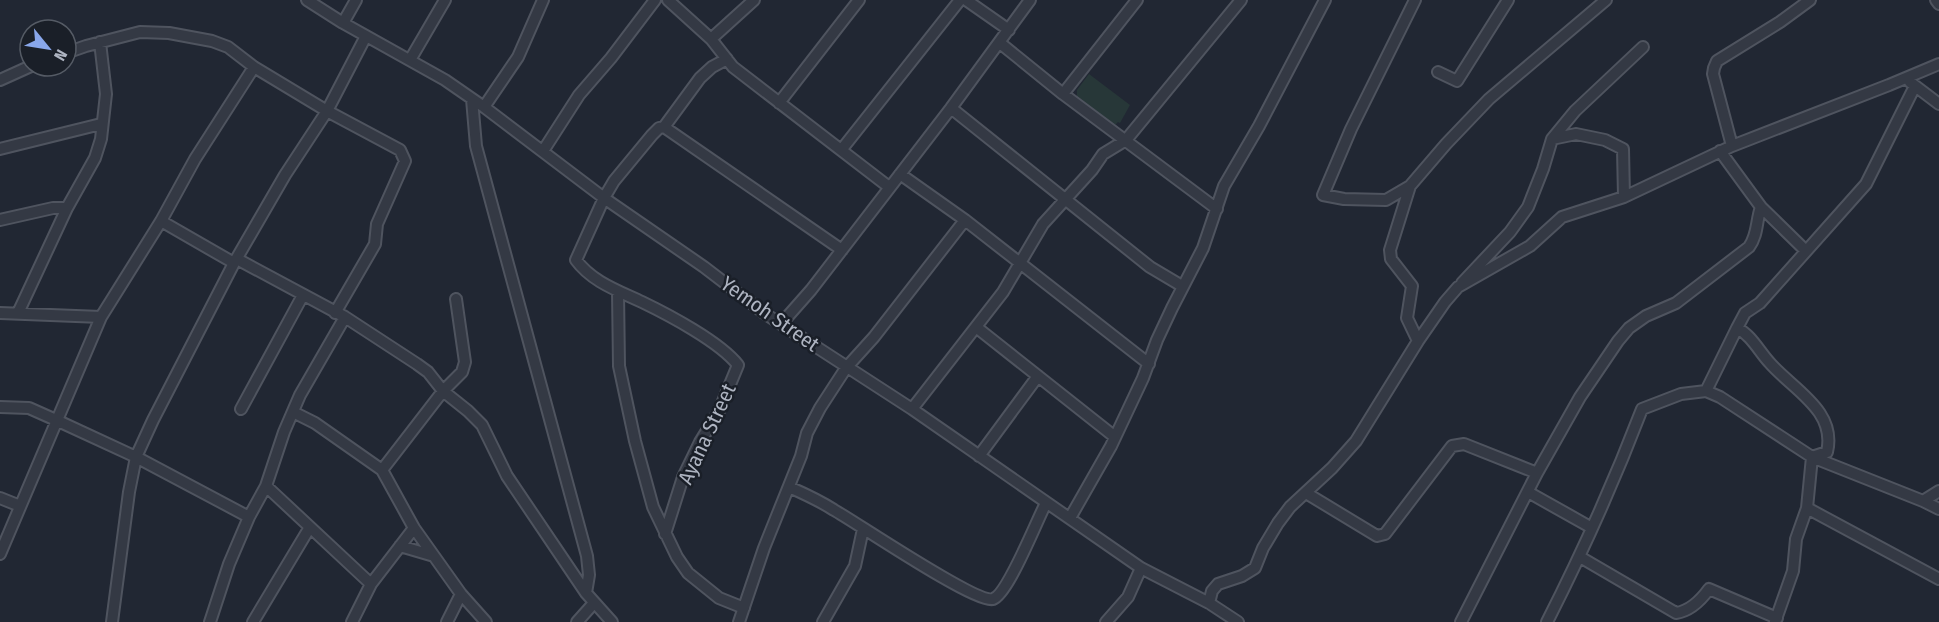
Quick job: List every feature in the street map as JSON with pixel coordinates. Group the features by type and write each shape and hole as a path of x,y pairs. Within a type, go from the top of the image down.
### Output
{"street":[{"name":"Yemoh Street","path":"307,0 410,60 484,107 604,198 781,324 912,410 1142,568 1209,603 1238,622"},
{"path":"343,23 356,0"},
{"path":"410,60 445,0"},
{"path":"484,107 518,57 543,0"},
{"path":"543,151 579,95 611,58 655,0"},
{"path":"668,0 711,39 733,67 889,187"},
{"path":"711,39 754,0"},
{"path":"779,103 859,0"},
{"path":"842,149 960,0"},
{"path":"966,0 1009,30"},
{"path":"781,324 842,250 1000,43 1030,0"},
{"path":"1063,94 1137,0"},
{"path":"912,410 1002,292 1042,224 1092,170 1103,154 1126,140 1241,0"},
{"path":"1071,518 1115,437 1182,286 1203,248 1224,186 1259,126 1325,0"},
{"path":"1415,0 1351,129 1323,195 1344,199 1386,200 1410,186 1489,99 1606,0"},
{"path":"1438,72 1457,81 1508,0"},
{"path":"1732,146 1713,74 1717,61 1780,22 1810,0"},
{"path":"1936,0 1939,4"},
{"path":"78,49 140,32 169,33 212,40 228,47 254,67 327,111 400,150 405,161 377,225 375,244 300,394 266,486 249,517 229,564 210,622"},
{"path":"112,622 129,492 136,457 236,261 285,175 327,111 366,36"},
{"path":"18,312 67,208 94,158 100,139 106,94 99,42"},
{"path":"1000,43 1063,94 1217,209"},
{"path":"1209,603 1212,591 1218,584 1242,576 1256,568 1263,548 1290,507 1356,441 1445,302 1471,271 1510,232 1528,207 1552,139 1575,111 1643,47"},
{"path":"727,59 712,67 700,78 664,127 659,128 652,135 615,181 604,198 576,260 594,278 618,292 619,366 635,441 654,507 665,534 688,573 719,598 744,608"},
{"path":"1458,287 1530,246 1562,217 1624,197 1720,151 1939,64"},
{"path":"0,554 101,317 195,159 254,67"},
{"path":"0,80 18,72"},
{"path":"1905,79 1939,104"},
{"path":"1706,391 1745,313 1760,303 1866,183 1916,86"},
{"path":"471,99 476,146 587,556 589,575 586,593"},
{"path":"951,108 1150,267 1182,286"},
{"path":"0,149 101,124"},
{"path":"664,127 842,250"},
{"path":"1552,139 1576,134 1605,140 1623,149 1624,197"},
{"path":"1720,151 1761,207 1806,251"},
{"path":"900,174 965,220 1149,364"},
{"path":"1410,186 1390,250 1391,259 1412,286 1407,318 1418,341"},
{"path":"1461,622 1537,473 1588,383 1629,328 1646,316 1676,303 1749,247 1755,239 1757,218 1761,207"},
{"path":"0,220 53,208 67,208"},
{"path":"739,622 761,556 801,456 807,433 820,408 846,368 874,337 965,220"},
{"path":"160,221 340,315 428,372 443,391 482,425 507,476 586,593 612,622"},
{"name":"Ayana Street","path":"618,292 644,303 703,336 731,356 738,365 718,411 683,477 665,534"},
{"path":"240,409 303,295"},
{"path":"382,470 443,391 462,372 465,362 456,299"},
{"path":"0,313 101,317"},
{"path":"976,327 1115,437"},
{"path":"1737,328 1745,332 1770,364 1806,394 1817,407 1828,433 1829,444 1827,452 1812,457"},
{"path":"979,456 1038,376"},
{"path":"1547,622 1580,557 1641,409 1681,394 1706,391 1748,413 1812,457 1939,509"},
{"path":"0,407 29,408 136,457 249,517"},
{"path":"293,412 315,423 382,470 414,528 461,594 486,622"},
{"path":"1306,492 1377,536 1385,534 1452,446 1464,444 1537,473"},
{"path":"1580,557 1676,613 1682,612 1701,600 1709,590 1776,620 1793,571 1796,539 1807,508 1812,457"},
{"path":"266,486 371,584"},
{"path":"789,487 835,510 984,599 993,599 999,595 1009,580 1046,503"},
{"path":"1923,501 1939,491"},
{"path":"1528,492 1592,528"},
{"path":"0,498 20,506"},
{"path":"1807,508 1939,579"},
{"path":"253,622 310,527"},
{"path":"352,622 371,584 414,528"},
{"path":"823,622 855,566 863,528"},
{"path":"400,546 435,556"},
{"path":"1106,622 1128,597 1142,568"},
{"path":"447,622 461,594"},
{"path":"577,622 594,603"}],"shaded area":[{"path":"1089,74 1130,105 1120,123 1115,125 1077,96 1077,90"}]}
